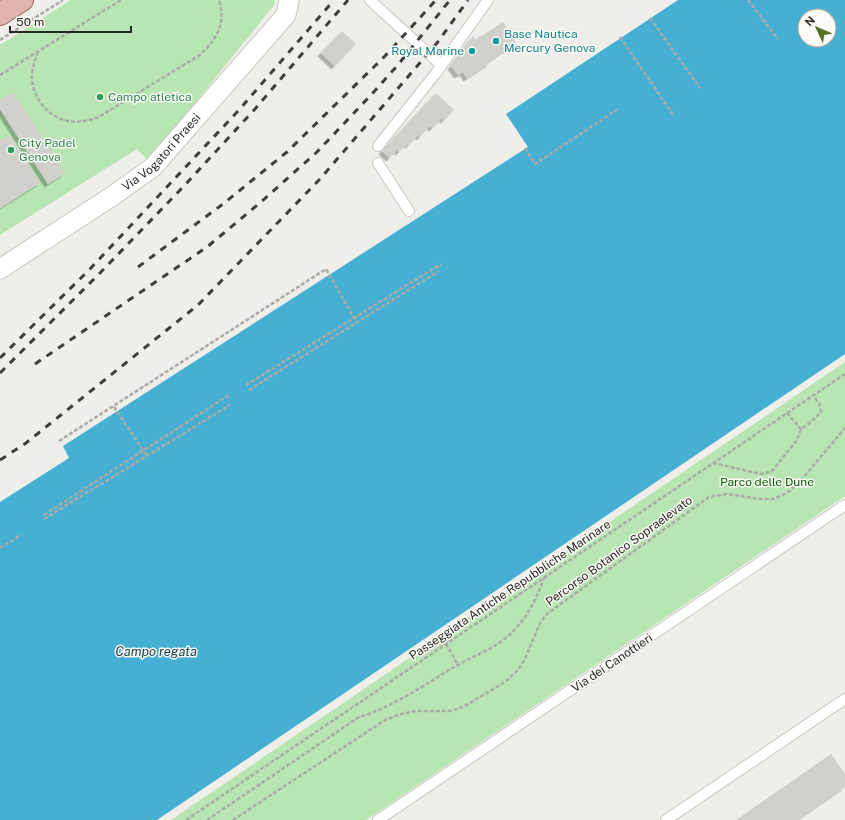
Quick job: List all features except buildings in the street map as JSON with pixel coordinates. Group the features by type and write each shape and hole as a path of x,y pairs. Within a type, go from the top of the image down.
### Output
{"main road":[{"path":"0,14 22,0"}],"street":[{"name":"Via Vogatori Praesi","path":"0,269 111,197 153,167 286,15 289,0"}],"lane":[{"path":"370,0 441,65"},
{"path":"378,146 441,65 488,0"},
{"path":"378,164 409,211"},
{"name":"Via dei Canottieri","path":"378,820 845,505"},
{"path":"666,820 845,699"}],"path":[{"path":"0,40 63,0"},
{"path":"0,75 121,0"},
{"path":"38,52 33,67 33,85 41,104 55,117 69,122 82,122 97,118 200,55 217,36 222,22 219,0"},
{"path":"748,0 778,39"},
{"path":"650,18 700,88"},
{"path":"620,37 674,116"},
{"path":"525,148 535,164 618,109"},
{"path":"246,385 441,264"},
{"path":"59,441 326,270 357,323"},
{"path":"249,390 439,272"},
{"name":"Passeggiata Antiche Repubbliche Marinare","path":"186,820 845,374"},
{"path":"229,395 44,517 230,405"},
{"path":"713,463 761,474 772,471 798,440 801,429 821,412 819,403 813,396"},
{"path":"114,407 146,456"},
{"path":"788,413 801,429"},
{"name":"Percorso Botanico Sopraelevato","path":"233,820 385,720 401,714 417,711 450,711 463,708 505,682 518,670 525,659 540,623 546,614 709,497 727,494 760,499 773,499 787,493 802,479 845,428"},
{"path":"0,548 21,535"},
{"path":"207,820 359,717 376,712 458,665 499,644 517,626 534,600 544,577"},
{"path":"446,644 458,665"}],"green space":[{"name":"Campo atletica","path":"71,0 274,0 275,4 148,161 137,149 0,235 0,45"},
{"name":"Parco delle Dune","path":"845,362 845,496 366,820 171,820"}],"water":[{"name":"Campo regata","path":"678,0 845,0 845,354 157,820 0,820 0,502 69,458 63,446 528,147 506,114"}],"railway":[{"path":"0,358 90,269 239,110 334,0"},
{"path":"0,373 184,186 255,109 348,0"},
{"path":"138,267 223,204 287,152 385,56 436,0"},
{"path":"35,364 207,247 261,202 317,152 371,95 397,66 450,0"},
{"path":"0,460 26,443 198,305 320,179 437,43 468,0"}],"place":[{"name":"Base Nautica Mercury Genova","path":"496,41"},
{"name":"Royal Marine","path":"472,51"},
{"name":"Campo atletica","path":"100,97"},
{"name":"City Padel Genova","path":"11,150"}]}
